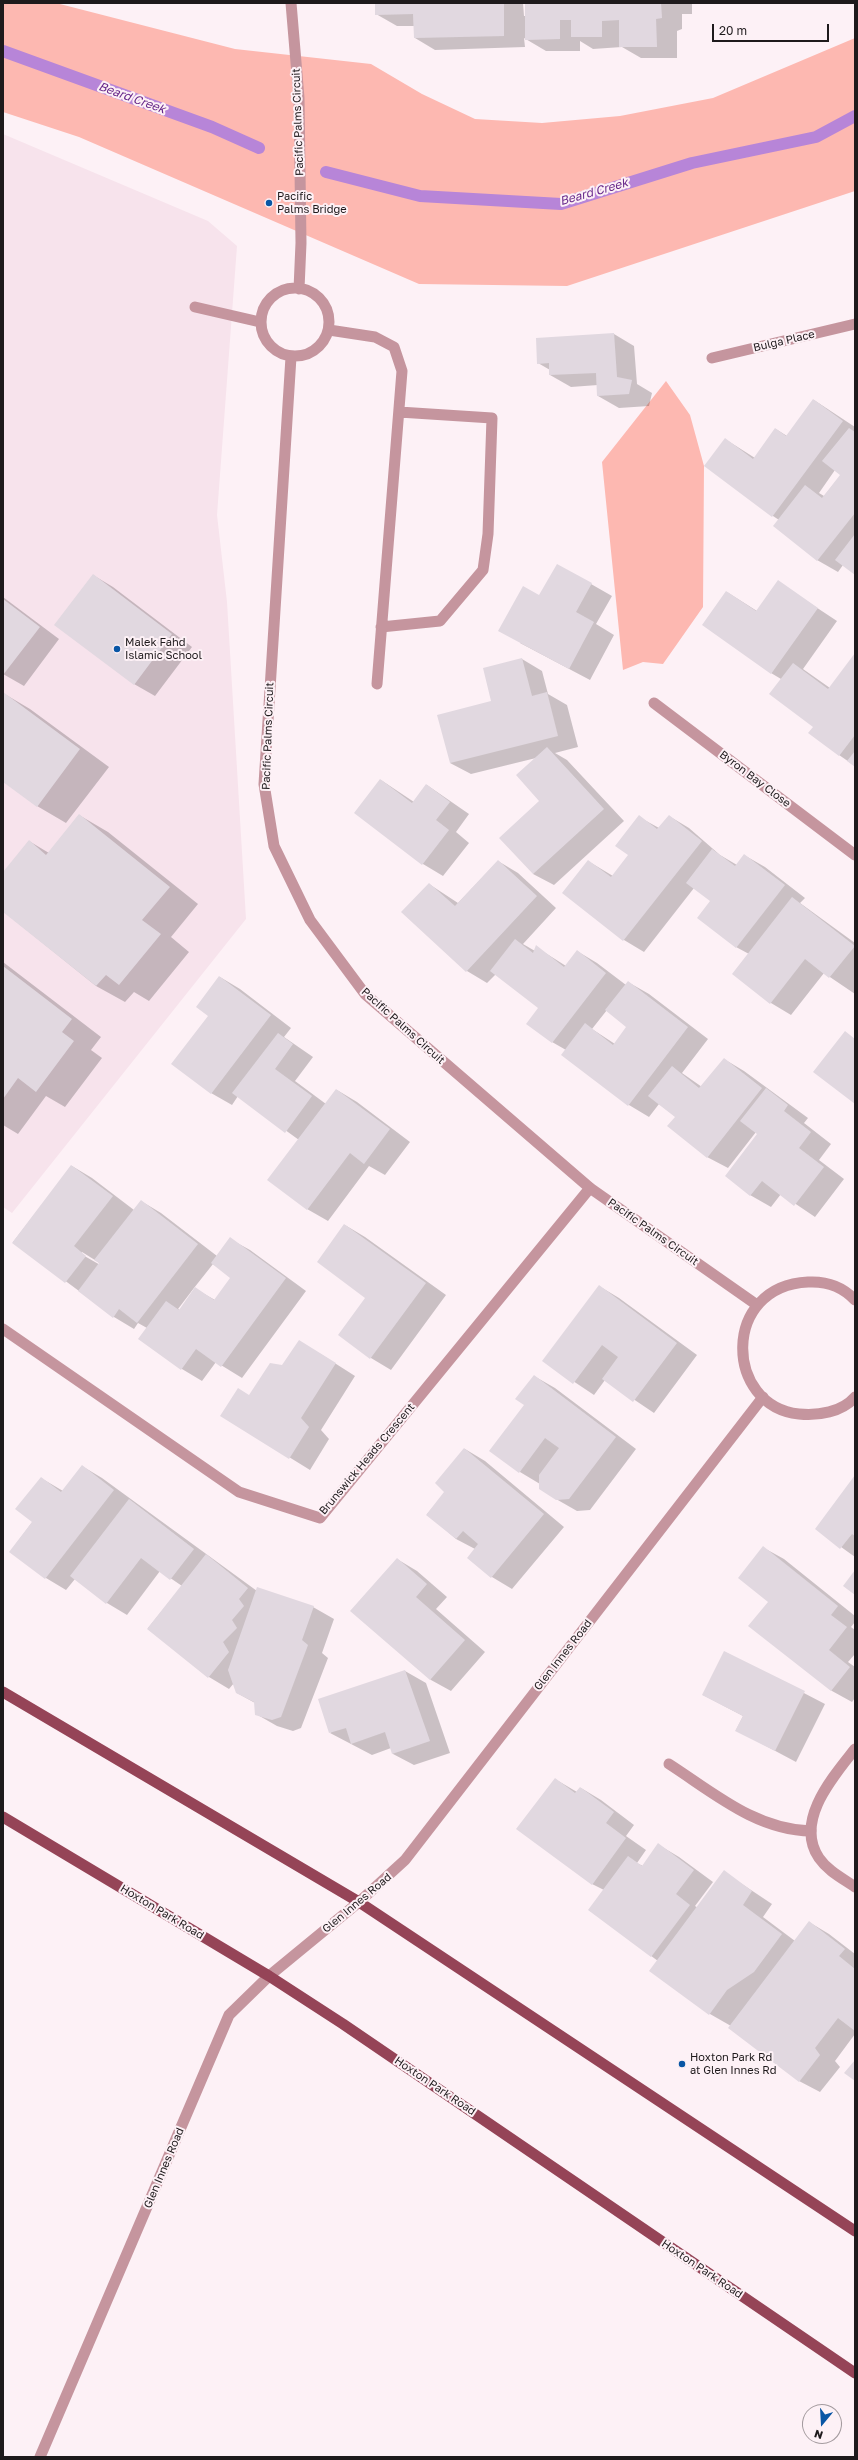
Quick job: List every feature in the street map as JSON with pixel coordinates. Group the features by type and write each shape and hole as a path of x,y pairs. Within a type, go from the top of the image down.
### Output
{"main road":[{"path":"3,1692 359,1902 855,2231"},
{"name":"Hoxton Park Road","path":"3,1817 270,1976 855,2373"}],"street":[{"name":"Pacific Palms Circuit","path":"291,3 299,98 301,243 299,288"},
{"path":"290,288 307,290 321,299 329,313 329,330 322,345 308,355 291,357 275,351 264,339 260,322 264,306 275,294 290,288"},
{"path":"195,307 260,322"},
{"name":"Bulga Place","path":"712,358 855,324"},
{"path":"329,330 375,337 394,348 402,371 376,684"},
{"name":"Pacific Palms Circuit","path":"291,357 264,784 274,846 310,920 365,994 590,1188 757,1305"},
{"path":"381,627 440,621 483,570 488,534 492,418 399,412"},
{"name":"Byron Bay Close","path":"654,703 855,855"},
{"name":"Brunswick Heads Crescent","path":"3,1329 239,1492 320,1518 590,1188"},
{"path":"853,1294 834,1285 818,1281 797,1282 781,1287 757,1305 746,1325 742,1351 746,1371 754,1387 763,1397 776,1406 795,1413 813,1415 832,1411 855,1397"},
{"name":"Glen Innes Road","path":"40,2457 229,2015 270,1976 359,1902 405,1860 763,1397"},
{"path":"855,1749 824,1791 814,1813 811,1831 812,1846 820,1858 831,1871 855,1887"},
{"path":"669,1764 759,1820 780,1828 811,1831"}],"shaded area":[{"path":"3,3 56,3 235,49 371,64 422,94 475,119 542,123 620,116 713,98 855,38 855,191 567,286 419,284 79,137 3,112"},
{"name":"Malek Fahd Islamic School","path":"3,134 208,221 237,246 217,515 227,602 246,919 12,1213 3,1207"},
{"path":"666,381 690,415 704,466 703,607 663,664 643,662 623,670 602,462"}],"building":[{"path":"375,3 504,3 504,36 414,38 413,14 375,15"},
{"path":"525,3 661,3 662,18 656,19 657,47 619,47 619,20 602,21 602,37 571,37 571,20 560,20 560,39 525,40"},
{"path":"614,333 617,377 632,380 629,394 597,396 596,373 549,375 549,363 537,364 536,338"},
{"path":"813,399 843,421 772,517 704,466 725,438 753,459 775,428 786,436"},
{"path":"849,428 855,432 855,513 817,561 773,526 805,485 822,498 840,475 822,461"},
{"path":"855,534 855,575 835,560"},
{"path":"557,564 592,583 576,612 594,622 569,669 498,631 523,586 539,595"},
{"path":"93,574 172,634 134,685 54,625"},
{"path":"778,580 818,608 771,674 702,625 726,591 756,611"},
{"path":"3,599 40,627 3,675"},
{"path":"855,653 855,735 839,756 808,733 813,727 769,694 793,663 828,689"},
{"path":"522,658 532,696 547,692 558,736 450,763 437,715 491,701 483,668"},
{"path":"3,692 80,749 37,807 3,782"},
{"path":"547,747 604,809 533,874 499,838 539,801 516,775"},
{"path":"855,751 855,767 847,761"},
{"path":"380,779 412,803 426,784 450,802 436,820 449,830 422,865 354,813"},
{"path":"79,814 170,887 142,920 161,934 119,985 106,975 96,986 3,912 3,872 29,840 46,855"},
{"path":"639,815 657,829 669,815 702,841 623,941 562,893 588,860 611,877 628,855 615,846"},
{"path":"712,849 735,866 744,854 785,885 736,948 697,918 710,901 686,883"},
{"path":"498,860 537,896 466,972 401,912 429,883 455,906"},
{"path":"792,897 855,946 829,978 805,959 770,1004 732,974"},
{"path":"515,939 533,953 536,945 564,967 577,950 606,973 552,1043 526,1024 538,1008 490,971"},
{"path":"3,966 72,1019 62,1032 74,1041 36,1092 18,1078 3,1099"},
{"path":"219,976 271,1015 211,1094 171,1064 208,1016 196,1007"},
{"path":"628,981 688,1027 628,1106 561,1055 585,1023 613,1045 626,1027 605,1010"},
{"path":"845,1031 855,1039 855,1104 813,1072"},
{"path":"278,1033 293,1044 275,1069 312,1096 285,1133 232,1093"},
{"path":"724,1058 762,1088 707,1158 667,1126 675,1117 648,1096 672,1066 699,1088"},
{"path":"766,1088 788,1105 784,1111 811,1132 799,1148 824,1167 794,1206 762,1181 750,1196 725,1176 757,1134 740,1121"},
{"path":"336,1089 390,1129 364,1164 350,1153 307,1210 267,1180"},
{"path":"71,1165 113,1196 74,1246 86,1256 65,1283 12,1243"},
{"path":"141,1200 198,1244 137,1323 119,1309 113,1318 78,1291 99,1263 94,1260"},
{"path":"344,1224 426,1283 370,1359 338,1335 365,1298 317,1262"},
{"path":"230,1237 286,1278 221,1367 196,1349 181,1370 138,1339 166,1301 179,1310 195,1287 214,1300 230,1278 211,1263"},
{"path":"599,1285 677,1343 633,1402 602,1379 618,1357 602,1345 573,1384 542,1361"},
{"path":"299,1340 336,1363 301,1418 309,1427 289,1459 220,1416 238,1388 249,1395 270,1363 282,1365"},
{"path":"534,1375 616,1437 569,1499 556,1500 539,1489 539,1475 559,1448 545,1438 519,1473 489,1451 524,1405 515,1399"},
{"path":"464,1448 544,1514 491,1578 467,1558 478,1544 463,1531 456,1539 426,1515 444,1492 435,1483"},
{"path":"82,1465 114,1490 45,1579 9,1552 32,1522 15,1509 41,1477 61,1492"},
{"path":"855,1475 855,1536 852,1534 840,1549 815,1529"},
{"path":"129,1499 194,1549 170,1580 141,1558 106,1604 70,1576"},
{"path":"763,1546 838,1606 831,1615 847,1627 829,1650 850,1667 831,1691 748,1626 768,1602 738,1578"},
{"path":"206,1554 248,1588 239,1599 244,1606 232,1620 237,1628 223,1642 229,1652 208,1678 147,1629"},
{"path":"397,1558 427,1584 416,1597 465,1640 430,1680 350,1611"},
{"path":"855,1570 855,1595 843,1586"},
{"path":"257,1587 314,1606 302,1640 308,1645 281,1717 272,1720 255,1715 254,1702 236,1693 228,1670"},
{"path":"724,1651 805,1691 775,1751 735,1731 743,1716 702,1695"},
{"path":"405,1670 430,1741 392,1754 385,1732 351,1744 346,1728 329,1733 318,1699"},
{"path":"555,1778 575,1793 580,1787 614,1812 606,1823 626,1838 592,1885 516,1829"},
{"path":"658,1843 694,1870 676,1894 690,1905 651,1957 588,1910 628,1856 642,1866"},
{"path":"724,1870 752,1891 743,1905 782,1934 754,1972 727,1990 709,2015 649,1971"},
{"path":"809,1921 845,1949 839,1956 855,1969 855,2031 838,2018 815,2048 820,2055 799,2082 728,2028"},
{"path":"855,2060 855,2081 844,2073"}],"waterway":[{"name":"Beard Creek","path":"3,51 212,127 259,148"},
{"name":"Beard Creek","path":"326,172 420,196 561,204 692,163 816,137 855,116"}],"place":[{"name":"Pacific Palms Bridge","path":"269,203"},
{"name":"Malek Fahd Islamic School","path":"117,649"},
{"name":"Hoxton Park Rd at Glen Innes Rd","path":"682,2064"}]}
